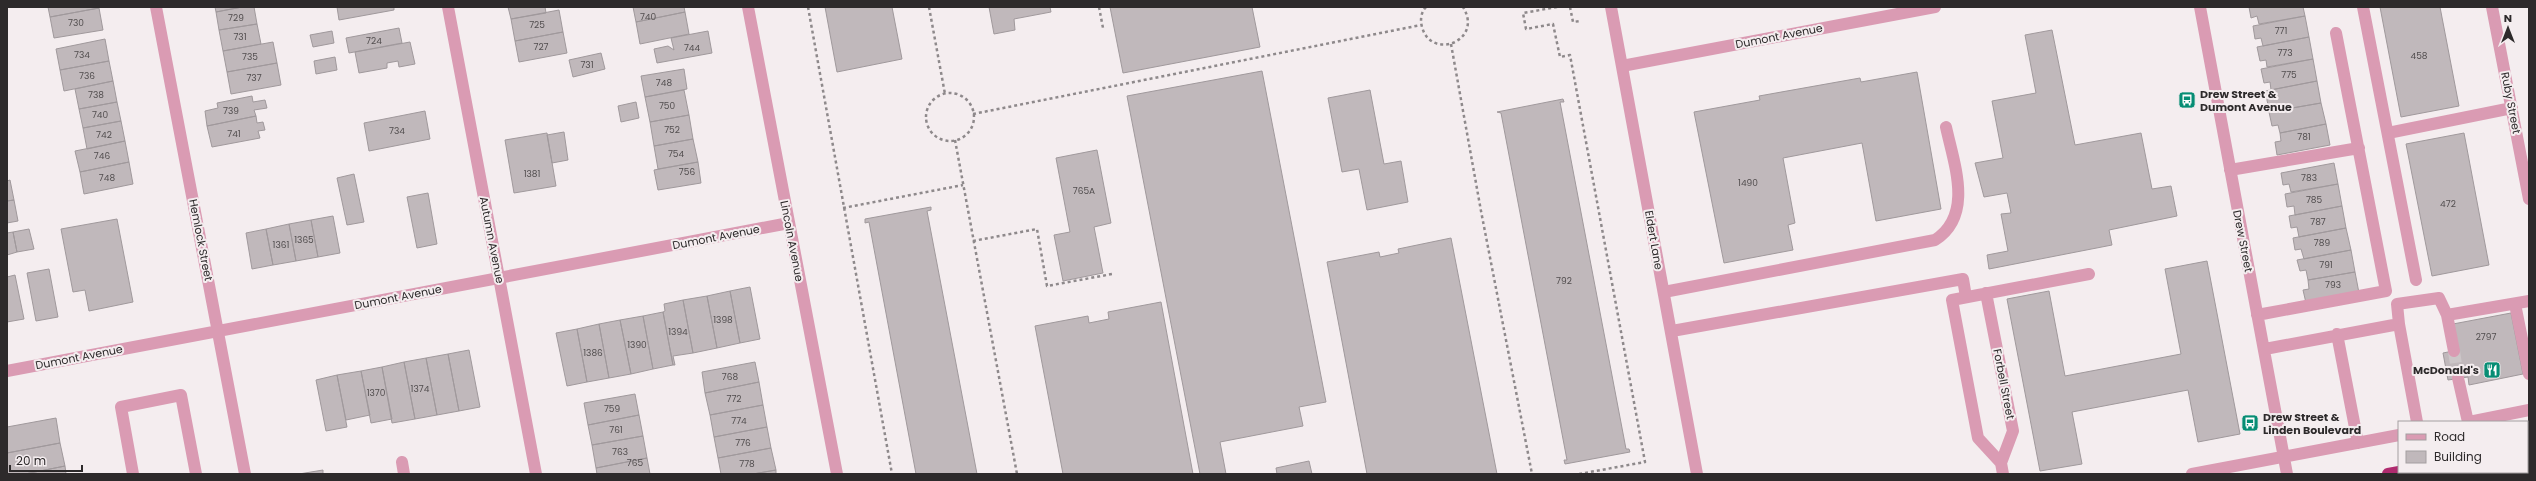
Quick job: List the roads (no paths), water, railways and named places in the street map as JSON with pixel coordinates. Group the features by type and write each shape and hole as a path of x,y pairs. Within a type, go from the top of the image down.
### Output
{"highway":[{"path":"2388,474 2398,472"}],"street":[{"name":"Hemlock Street","path":"156,7 245,474"},
{"name":"Autumn Avenue","path":"448,7 536,474"},
{"name":"Lincoln Avenue","path":"748,7 837,474"},
{"name":"Eldert Lane","path":"1611,7 1672,331 1697,474"},
{"name":"Dumont Avenue","path":"1622,66 1908,9 1935,7"},
{"name":"Drew Street","path":"2200,7 2257,315 2265,349 2287,474"},
{"path":"2363,7 2416,280"},
{"name":"Ruby Street","path":"2492,7 2529,199"},
{"path":"2257,315 2386,291 2336,33"},
{"path":"2388,133 2512,108"},
{"path":"1664,292 1935,240 1944,235 1950,226 1958,200 1959,186 1946,127"},
{"path":"2230,170 2359,148"},
{"name":"Dumont Avenue","path":"7,371 789,223"},
{"path":"2002,468 1978,438 1952,300 2088,274"},
{"path":"1672,331 1963,279 1966,297"},
{"name":"Forbell Street","path":"1986,293 2013,432 2002,468"},
{"path":"2417,421 2399,324 2397,304 2439,298 2447,315 2454,351"},
{"path":"2447,315 2529,301"},
{"path":"2515,304 2529,374"},
{"path":"2265,349 2337,334 2399,324"},
{"path":"2337,334 2358,443"},
{"path":"2458,378 2468,421"},
{"path":"133,474 121,407 181,395 196,474"},
{"path":"2473,421 2529,410"},
{"path":"2192,474 2398,435"}],"tunnel":[{"path":"2454,351 2458,378"}],"place":[{"name":"Drew Street & Dumont Avenue","path":"2187,100"},
{"name":"McDonald's","path":"2492,370"},
{"name":"Drew Street & Linden Boulevard","path":"2250,423"}]}
